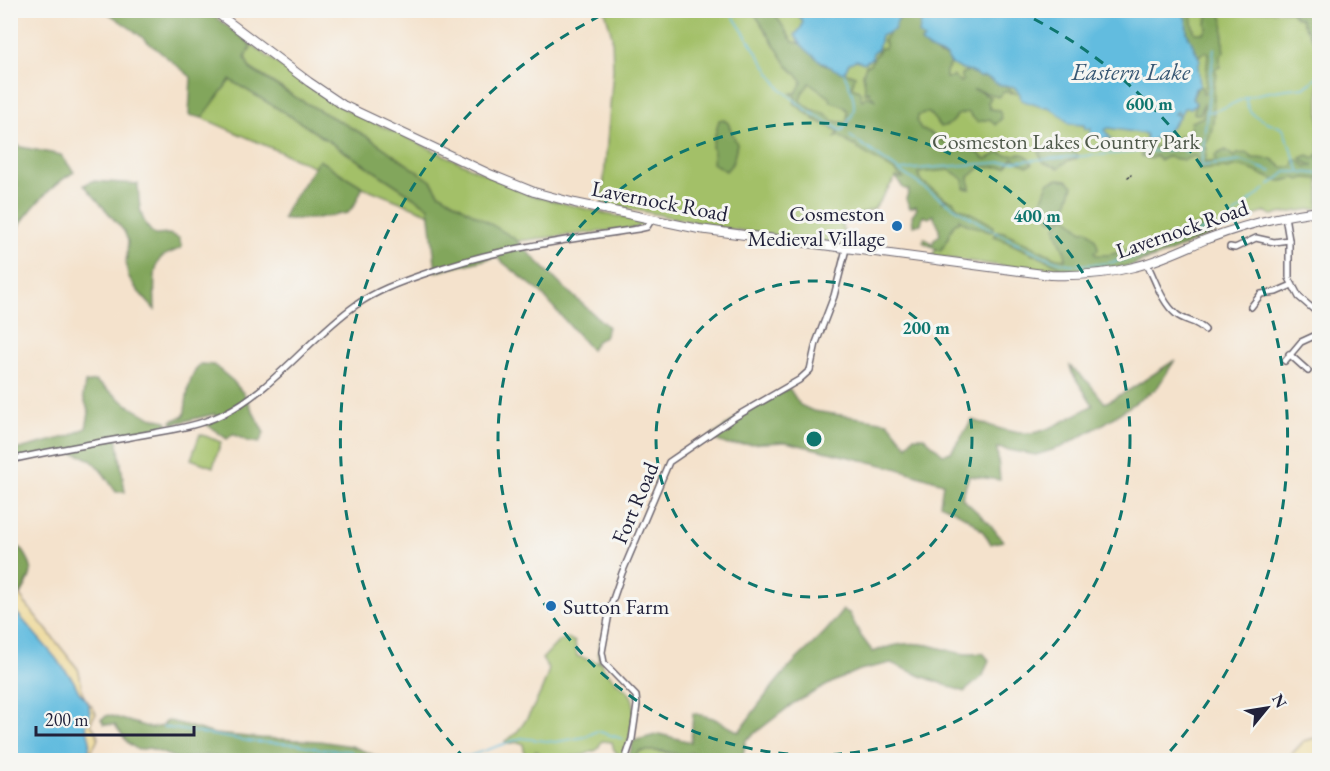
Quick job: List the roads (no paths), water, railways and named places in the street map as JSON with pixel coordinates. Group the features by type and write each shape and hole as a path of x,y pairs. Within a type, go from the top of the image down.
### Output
{"main road":[{"name":"Lavernock Road","path":"213,10 343,105 501,179 534,192 652,219 727,233 1051,275 1106,273 1147,264 1229,231 1285,216 1320,211"}],"street":[{"path":"1285,216 1289,240 1288,271 1292,285 1299,297 1320,315"},
{"path":"10,460 162,431 221,415 240,405 350,309 386,288 439,268 494,253 553,241 638,229 647,227 652,219"},
{"path":"1230,247 1234,248 1256,238 1274,242 1289,240"},
{"name":"Fort Road","path":"625,760 632,739 637,705 636,696 604,663 602,652 610,608 616,590 669,462 735,417 799,380 810,370 816,343 834,296 846,249"},
{"path":"1147,264 1171,310 1180,317 1197,323 1204,330"},
{"path":"1251,307 1261,294 1276,292 1292,285"},
{"path":"1285,361 1301,342 1314,336 1320,329"},
{"path":"1289,354 1308,372"}],"water":[{"path":"903,10 903,14 898,19 894,30 881,36 878,49 873,53 872,58 864,63 856,60 849,63 844,73 816,58 798,40 795,35 803,22 796,11"},
{"name":"Eastern Lake","path":"925,11 1182,11 1186,20 1187,33 1200,60 1198,67 1200,85 1195,89 1192,99 1196,103 1191,108 1184,108 1180,115 1177,111 1174,114 1180,116 1166,133 1146,143 1146,134 1109,128 1105,131 1112,140 1090,136 1091,128 1085,129 1084,125 1069,124 1048,107 1021,100 1020,94 1014,87 1000,85 987,77 979,77 959,68 950,62 947,56 926,47 921,42 924,39 919,34"},
{"path":"11,606 73,680 89,706 90,715 86,726 90,740 88,760 11,760"}],"waterway":[{"path":"729,10 780,88 805,109 842,131 851,118 854,108 852,93 844,73"},
{"path":"1214,48 1201,166 1242,161 1272,172"},
{"path":"1208,112 1255,95 1304,87 1320,73"},
{"path":"1246,97 1247,105 1254,115 1283,129 1300,172 1286,172 1269,186"},
{"path":"850,136 978,222 1040,254 1063,263 1088,265 1125,260 1162,248 1213,225"},
{"path":"1142,152 1182,149 1186,152"},
{"path":"901,170 1137,152"},
{"path":"1301,172 1320,174"},
{"path":"1233,215 1265,189"},
{"path":"163,727 254,742 297,744 320,749 351,751 354,754 379,760"},
{"path":"440,760 453,755 469,756 521,738 555,742 585,737 597,731 623,739"}],"place":[{"name":"Cosmeston Medieval Village","path":"897,226"},
{"name":"Sutton Farm","path":"551,606"}],"park label":[{"name":"Cosmeston Lakes Country Park","path":"1066,141"}]}
